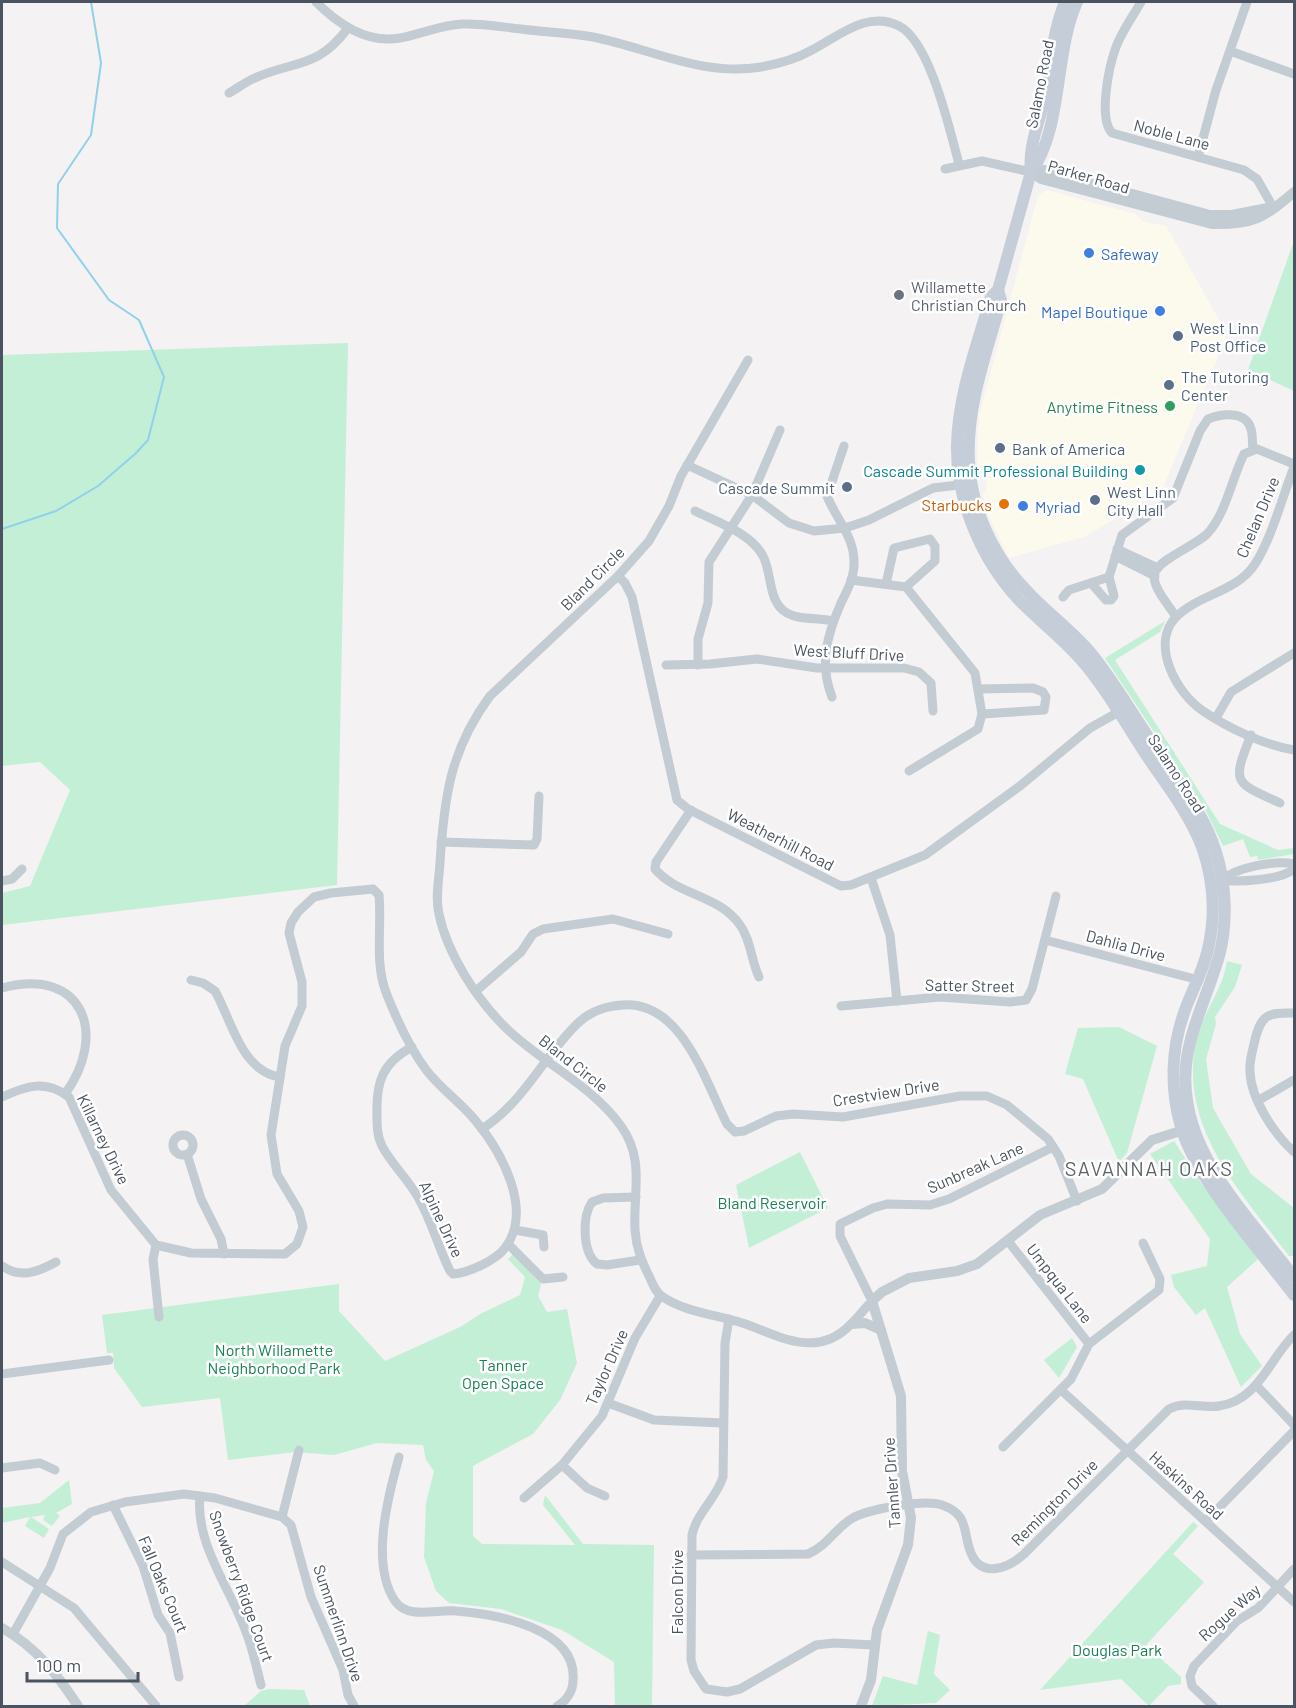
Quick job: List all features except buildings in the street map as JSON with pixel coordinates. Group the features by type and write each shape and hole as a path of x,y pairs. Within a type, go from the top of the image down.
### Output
{"main road":[{"name":"Salamo Road","path":"1031,172 1029,156 1046,91 1054,36 1065,2"},
{"name":"Salamo Road","path":"1077,2 1062,46 1053,112 1039,161 1031,172 998,290 1001,300 969,424 967,484 987,531 1006,566 1025,590 1089,651 1193,828 1216,881 1224,914 1221,946 1197,1013 1187,1050 1187,1128 1220,1180 1294,1277"},
{"name":"Salamo Road","path":"1216,881 1211,936 1199,980 1180,1026 1174,1059 1175,1097 1209,1183 1294,1294"}],"street":[{"path":"316,2 348,28 367,36 390,39 462,24 497,26 591,37 700,67 734,70 780,63 812,50 856,25 871,21 884,21 899,25 920,45 959,164"},
{"name":"Noble Lane","path":"1141,2 1114,53 1104,107 1106,126 1112,133 1250,172 1260,183 1273,207"},
{"path":"1198,157 1208,115 1247,2"},
{"path":"229,93 258,76 315,60 348,28"},
{"path":"1230,51 1294,74"},
{"path":"945,169 959,164 990,161 1031,172"},
{"name":"Parker Road","path":"1031,172 1041,179 1212,224 1249,222 1266,216 1273,207 1294,192"},
{"name":"Bland Circle","path":"660,1296 640,1260 635,1233 636,1158 623,1129 611,1112 504,1026 476,992 449,943 438,913 437,879 446,789 476,716 490,696 618,576 649,541 669,507 687,465 748,360"},
{"path":"1091,583 1106,600 1111,600 1114,596 1109,577 1116,552 1128,528 1173,498 1200,430 1208,419 1232,414 1241,418 1251,428 1252,449"},
{"path":"698,665 698,639 708,603 709,562 713,552 752,495 780,430"},
{"path":"832,697 825,681 825,654 833,621 851,580 854,554 845,528 826,495 844,446"},
{"path":"1252,449 1294,465"},
{"path":"1156,572 1211,529 1244,454 1252,449"},
{"path":"687,465 752,495 797,526 814,531 845,528 869,520 933,488 967,484"},
{"name":"Chelan Drive","path":"1176,617 1232,585 1255,564 1294,465"},
{"path":"695,512 730,529 753,544 763,556 775,601 780,608 793,615 833,621"},
{"path":"886,584 894,548 930,539 935,546 935,561 906,587"},
{"path":"1116,552 1156,572"},
{"path":"1156,572 1159,590 1176,617 1165,643 1167,660 1193,703 1216,718 1251,735 1294,750"},
{"name":"Weatherhill Road","path":"618,576 626,583 632,597 674,794 681,804 691,810 832,883 851,885 925,855 1020,786 1090,728 1123,709"},
{"path":"1063,597 1069,590 1109,577"},
{"path":"851,580 906,587 939,631 970,666 978,689 982,714 980,726 909,771"},
{"path":"1216,718 1231,692 1294,653"},
{"name":"West Bluff Drive","path":"666,665 698,665 757,659 825,668 904,669 919,672 931,683 933,711"},
{"path":"978,689 1033,688 1043,692 1046,697 1044,710 982,714"},
{"path":"1251,735 1238,768 1240,779 1250,789 1280,803"},
{"path":"441,842 534,845 537,840 539,796"},
{"path":"691,810 656,862 655,869 682,888 726,910 746,936 759,977"},
{"path":"1216,881 1229,874 1250,869 1286,863 1294,864"},
{"path":"2,881 12,879 22,869"},
{"path":"1216,881 1252,880 1289,873 1294,869"},
{"path":"870,878 890,935 897,1001"},
{"name":"Alpine Drive","path":"280,1077 285,1046 302,1006 302,982 289,933 291,923 298,912 314,897 368,888 377,891 381,909 380,970 382,984 412,1047 427,1070 482,1129 498,1154 511,1184 516,1210 515,1230 508,1244 492,1259 462,1273 453,1274 444,1259 427,1214 415,1192 381,1143 376,1099 382,1072 391,1061 412,1047"},
{"name":"Satter Street","path":"841,1006 945,996 1010,1002 1026,1000 1032,988 1056,896"},
{"path":"476,992 521,952 533,934 543,929 613,919 668,934"},
{"name":"Dahlia Drive","path":"1045,940 1199,980"},
{"path":"159,1317 153,1259 156,1245 178,1252 285,1254 297,1244 303,1235 302,1218 281,1185 271,1147 280,1077 269,1075 255,1066 214,991 203,983 191,981"},
{"path":"2,988 16,984 49,984 66,992 78,1005 85,1026 82,1062 65,1094"},
{"name":"Crestview Drive","path":"482,1129 513,1104 576,1024 595,1011 615,1005 640,1006 661,1014 679,1030 727,1124 735,1132 744,1131 776,1116 794,1114 843,1117 971,1095 987,1096 1006,1105 1044,1135 1053,1147 1077,1201"},
{"path":"1294,1013 1274,1012 1259,1024 1250,1071 1259,1100 1274,1127 1294,1152"},
{"path":"1259,1100 1294,1080"},
{"name":"Killarney Drive","path":"2,1097 22,1088 38,1085 56,1088 65,1094 75,1106 111,1190 156,1245"},
{"path":"660,1296 686,1307 729,1318 788,1341 810,1344 832,1339 852,1324 882,1292 909,1278 972,1267 1040,1215 1077,1201 1112,1182 1148,1143 1187,1128"},
{"name":"Sunbreak Lane","path":"840,1224 873,1208 887,1204 930,1205 949,1199 1053,1147"},
{"path":"186,1154 201,1199 221,1239 224,1254"},
{"path":"636,1197 603,1198 592,1202 586,1213 586,1237 590,1257 597,1264 640,1260"},
{"name":"Tannler Drive","path":"840,1224 840,1236 872,1301 902,1401 902,1471 909,1505 908,1545 879,1623 871,1680 861,1707"},
{"path":"515,1230 543,1235 544,1246"},
{"name":"Umpqua Lane","path":"1008,1241 1089,1344"},
{"path":"1003,1447 1061,1390 1076,1371 1089,1344 1159,1290 1160,1279 1143,1243"},
{"path":"508,1244 543,1279 563,1277"},
{"path":"2,1266 16,1273 25,1274 56,1262"},
{"name":"Taylor Drive","path":"524,1498 562,1465 592,1429 609,1403 635,1338 660,1296"},
{"name":"Falcon Drive","path":"729,1318 725,1343 723,1477 715,1496 694,1526 691,1556 691,1660 694,1671 706,1689 727,1692 740,1689 816,1645 834,1642 875,1645"},
{"path":"852,1324 865,1323 881,1330"},
{"name":"Remington Drive","path":"691,1556 808,1554 821,1547 853,1518 872,1511 935,1503 955,1511 966,1527 974,1559 987,1568 1006,1568 1024,1554 1176,1405 1221,1406 1240,1398 1257,1386 1294,1335"},
{"path":"2,1374 109,1360"},
{"path":"1257,1386 1294,1425"},
{"name":"Haskins Road","path":"1061,1390 1294,1602"},
{"path":"609,1403 654,1420 723,1423"},
{"path":"1206,1521 1294,1431"},
{"path":"13,1634 41,1585 63,1534 91,1512 113,1505 184,1494 282,1517 300,1450"},
{"path":"399,1457 387,1500 384,1549 386,1575 395,1600 403,1609 412,1612 456,1611 514,1622 564,1647 572,1661 573,1682 568,1696 560,1706"},
{"path":"2,1468 40,1463 55,1470"},
{"path":"562,1465 586,1488 605,1496"},
{"name":"Snowberry Ridge Court","path":"200,1496 198,1512 202,1527 215,1563 245,1628 261,1685"},
{"name":"Fall Oaks Court","path":"113,1505 143,1566 158,1615 171,1633 179,1677"},
{"name":"Summerlinn Drive","path":"282,1517 295,1533 311,1597 342,1667 346,1688 354,1707"},
{"path":"2,1562 74,1608 156,1707"},
{"name":"Rogue Way","path":"1213,1707 1193,1687 1190,1681 1192,1670 1237,1621 1258,1608 1294,1569"},
{"path":"2,1628 13,1634 48,1663 78,1707"}],"shaded area":[{"path":"1047,190 1135,214 1143,221 1166,226 1224,328 1225,340 1161,492 1084,537 1009,558 988,515 983,494 987,489 983,469 978,467 977,462 979,416 1038,195"}],"green space":[{"path":"1294,241 1294,391 1248,370"},
{"path":"348,343 337,885 2,925 2,893 30,886 70,790 40,762 2,766 2,355"},
{"path":"1165,621 1160,632 1115,660 1220,824 1278,850 1294,848 1294,854 1258,860 1257,856 1250,857 1243,839 1223,846 1204,807 1105,658"},
{"path":"1227,961 1242,965 1235,987 1215,1017 1216,1024 1206,1059 1213,1108 1251,1174 1294,1208 1294,1256 1289,1256 1234,1183 1205,1131 1196,1103 1193,1073 1196,1042 1225,972"},
{"path":"1119,1027 1157,1046 1127,1153 1119,1162 1083,1079 1065,1074 1078,1028"},
{"path":"1174,1141 1201,1183 1258,1259 1227,1287 1240,1334 1262,1366 1241,1387 1205,1308 1196,1315 1174,1287 1171,1275 1207,1266 1210,1239 1150,1154"},
{"name":"Bland Reservoir","path":"800,1152 828,1208 749,1248 736,1185"},
{"path":"513,1254 541,1284 538,1296 547,1312 567,1309 577,1363 560,1400 533,1434 473,1466 473,1536 482,1544 575,1545 543,1505 545,1495 583,1544 654,1545 652,1706 615,1706 614,1662 562,1630 501,1609 449,1603 436,1591 424,1557 426,1503 434,1471 426,1460 423,1445 377,1443 334,1455 295,1452 228,1460 220,1398 142,1407 114,1368 113,1353 107,1353 102,1315 339,1284 339,1311 385,1361 460,1327 482,1313 520,1295 525,1277 508,1259"},
{"path":"1072,1338 1077,1347 1059,1378 1044,1360"},
{"path":"69,1480 72,1504 56,1513 60,1516 52,1526 43,1520 45,1515 31,1517 49,1529 44,1538 25,1526 30,1517 2,1523 2,1508 40,1503"},
{"name":"Douglas Park","path":"1193,1522 1198,1526 1173,1554 1204,1582 1146,1645 1181,1677 1181,1684 1168,1686 1149,1706 1121,1679 1040,1690"},
{"path":"928,1631 940,1635 934,1674 950,1690 936,1703 872,1706 883,1676 917,1685"},
{"path":"269,1689 304,1690 310,1706 244,1706 261,1691"}],"waterway":[{"path":"2,529 56,511 98,486 135,454 148,440 164,377 139,320 109,300 57,228 58,184 91,135 101,63 91,2"}],"place":[{"name":"Safeway","path":"1089,253"},
{"name":"Willamette Christian Church","path":"899,295"},
{"name":"Mapel Boutique","path":"1160,311"},
{"name":"West Linn Post Office","path":"1178,336"},
{"name":"The Tutoring Center","path":"1169,385"},
{"name":"Anytime Fitness","path":"1170,406"},
{"name":"Bank of America","path":"1000,448"},
{"name":"Cascade Summit Professional Building","path":"1140,470"},
{"name":"Cascade Summit","path":"847,487"},
{"name":"West Linn City Hall","path":"1095,500"},
{"name":"Starbucks","path":"1004,504"},
{"name":"Myriad","path":"1023,506"}],"district":[{"name":"SAVANNAH OAKS","path":"1149,1168"}],"park label":[{"name":"North Willamette Neighborhood Park","path":"274,1358"},
{"name":"Tanner Open Space","path":"503,1373"}]}
